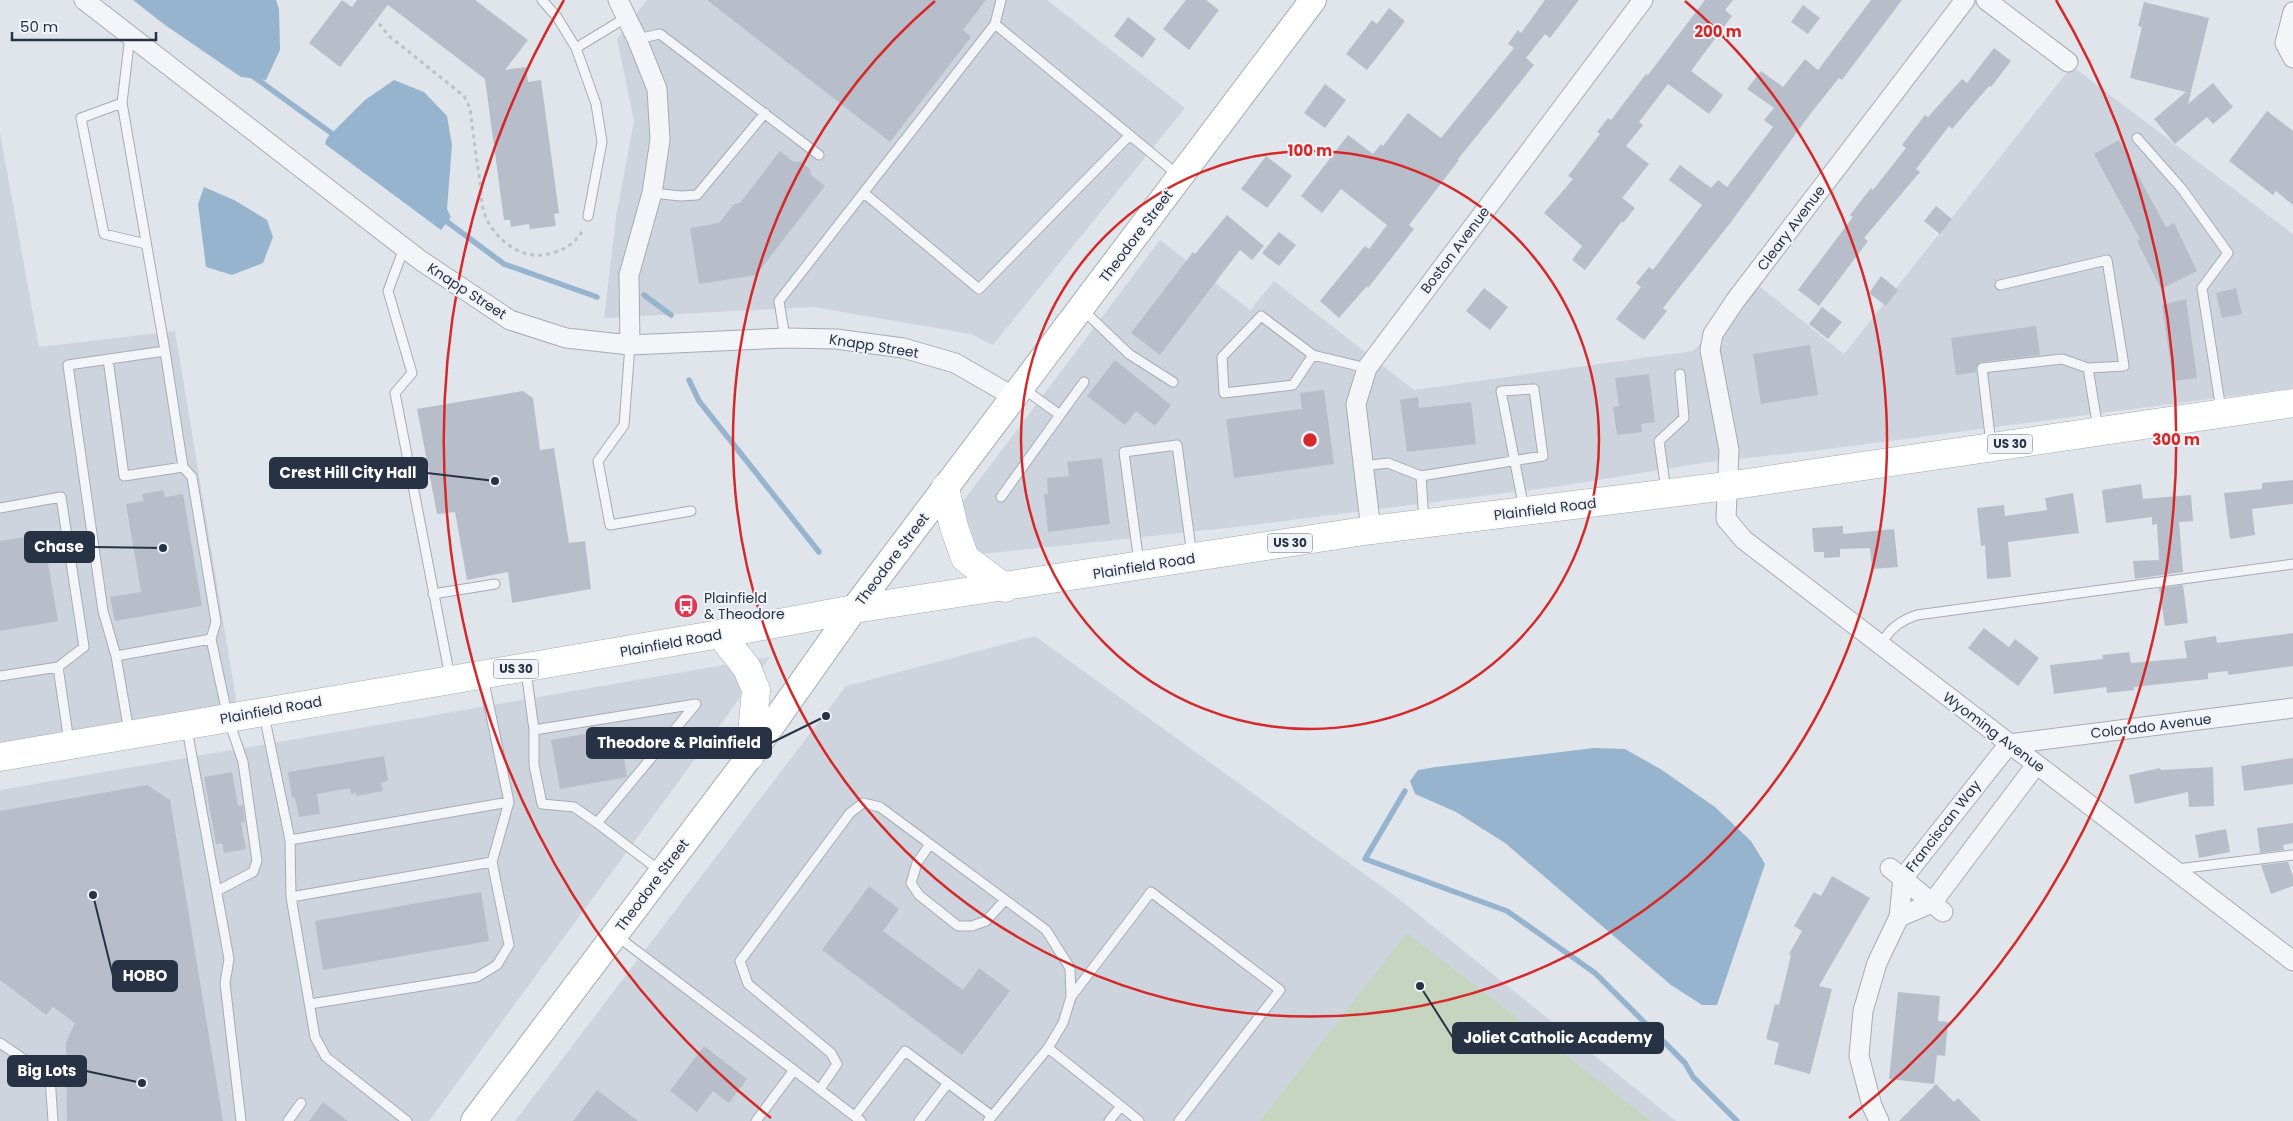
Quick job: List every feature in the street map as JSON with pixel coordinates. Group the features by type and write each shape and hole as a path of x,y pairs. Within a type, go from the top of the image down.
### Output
{"main road":[{"name":"Theodore Street","path":"474,1121 750,756 854,609 1313,0"},
{"name":"Plainfield Road","path":"0,757 720,634 854,609 1005,588 1370,530 1728,486 2293,403"},
{"path":"945,488 954,527 965,558 1005,588"},
{"path":"720,634 747,668 756,690 750,756"}],"street":[{"name":"Knapp Street","path":"84,0 404,248 510,320 566,338 630,345 785,338 836,339 903,348 955,363 1018,392"},
{"name":"Boston Avenue","path":"1370,530 1356,404 1367,368 1643,0"},
{"name":"Cleary Avenue","path":"1728,486 1729,450 1710,350 1713,334 1730,308 1965,0"},
{"path":"1986,0 2068,62"},
{"path":"625,7 656,90 660,140 652,193 638,237 629,275 630,345"},
{"path":"2289,50 2293,12"},
{"name":"Wyoming Avenue","path":"1728,486 1726,519 1744,540 2293,961"},
{"name":"Colorado Avenue","path":"2008,744 2293,708"},
{"name":"Franciscan Way","path":"1879,1121 1872,1106 1860,1056 1863,1011 1878,962 1899,917 1896,873 2008,744"},
{"path":"1899,917 1937,908 2036,765"},
{"path":"1896,873 1937,908"}],"lane":[{"path":"542,0 557,17 576,48 596,104 602,142 588,216"},
{"path":"785,338 779,301 995,24 1001,0"},
{"path":"576,48 625,7"},
{"path":"995,24 1180,176"},
{"path":"637,39 660,34 819,155"},
{"path":"130,36 122,103 183,467 192,477 216,622 211,639 228,718 243,762 257,861 253,872 217,891"},
{"path":"122,103 81,118 104,234 146,244"},
{"path":"652,193 681,196 697,195 765,113"},
{"path":"864,193 979,290 1130,135"},
{"path":"2137,138 2182,189 2228,253 2202,288 2222,413"},
{"path":"404,248 388,291 412,373 395,393 450,680"},
{"path":"1992,447 1982,368 2062,359 2088,368 2124,366 2107,260 2000,285"},
{"path":"1081,308 1129,354 1172,382"},
{"path":"1313,355 1293,385 1224,393 1222,357 1261,316 1313,355 1367,368"},
{"path":"630,345 624,425 598,461 610,525 691,511"},
{"path":"130,735 116,656 102,611 68,365 164,350"},
{"path":"108,359 124,476 183,467"},
{"path":"2088,368 2098,431"},
{"path":"1666,494 1660,441 1684,418 1680,374"},
{"path":"1001,497 1084,382"},
{"path":"1363,466 1388,463 1420,476 1515,462 1543,456 1534,390 1501,391 1515,462 1525,511"},
{"path":"1018,392 1060,415"},
{"path":"1139,567 1124,452 1178,445 1192,558"},
{"path":"1420,476 1424,524"},
{"path":"0,508 61,497 84,647 58,667 0,676"},
{"path":"1880,645 1888,631 1902,620 1917,615 2293,564"},
{"path":"433,594 496,584"},
{"path":"116,656 211,639"},
{"path":"58,667 70,745"},
{"path":"526,667 534,730 534,765 542,804 574,807 662,872"},
{"path":"310,1004 477,977 497,965 509,946 492,862 509,802 482,675"},
{"path":"534,730 696,704 597,823"},
{"path":"264,712 290,840 291,897 315,1037 326,1057 407,1121"},
{"path":"186,725 229,959 225,983 241,1121"},
{"path":"290,840 509,802"},
{"path":"615,934 858,1118 905,1051 948,1083 990,1119 1048,1048 1063,1023 1071,996 1070,968 1046,930 880,806 863,803 850,813 740,961 748,984 831,1053 837,1064 820,1089"},
{"path":"930,844 916,863 911,883 919,895 958,926 972,926 986,921 1005,900"},
{"path":"2173,870 2293,855"},
{"path":"291,897 492,862"},
{"path":"1071,996 1151,892 1280,990 1179,1121"},
{"path":"0,1044 50,1077 53,1121"},
{"path":"1048,1048 1139,1121"},
{"path":"756,1121 794,1070"},
{"path":"918,1121 948,1083"},
{"path":"288,1121 301,1103"},
{"path":"1109,1121 1120,1106"}],"path":[{"path":"369,11 389,36 464,96 470,108 483,211 498,235 507,244 520,252 537,255 555,253 570,247 578,240 585,228"}],"shaded area":[{"path":"647,0 1047,0 1185,108 993,345 971,334 813,307 604,318 616,217 634,121 617,39"},
{"path":"2072,66 2293,234 2293,388 1813,451 1709,462 1561,486 1236,527 973,555 940,532 1160,240 1250,310 1274,281 1414,390 1693,351 1759,286 1844,354"},
{"path":"0,133 39,347 175,331 238,711 0,750"},
{"path":"1035,636 1399,899 1676,1121 515,1121 846,686"},
{"path":"770,657 429,1121 0,1121 0,790"}],"green space":[{"path":"1407,933 1651,1121 1260,1121"}],"water":[{"path":"133,0 276,0 279,9 280,50 266,80 241,77 165,25"},
{"path":"394,80 424,92 447,116 452,145 447,209 451,217 441,230 325,144 327,138 365,100"},
{"path":"204,187 234,200 267,220 273,237 263,263 232,275 206,267 198,204"},
{"path":"1594,748 1625,749 1662,770 1715,807 1751,841 1765,864 1717,1005 1702,1005 1671,985 1505,843 1456,812 1415,794 1410,781 1418,770"}],"building":[{"path":"342,0 352,7 357,0 475,0 528,40 505,70 526,67 528,82 541,80 559,213 554,214 556,226 530,229 529,224 511,227 510,220 504,220 485,79 388,5 340,67 309,43"},
{"path":"707,0 986,0 963,30 971,37 890,142"},
{"path":"1186,0 1206,0 1219,10 1189,50 1163,29"},
{"path":"1545,0 1579,0 1550,38 1545,34 1526,58 1534,65 1458,159 1409,225 1414,229 1368,288 1367,286 1339,318 1320,301 1365,246 1369,249 1387,225 1341,189 1322,213 1301,196 1348,135 1373,154 1381,144 1383,146 1408,113 1441,138 1514,48 1508,44 1518,30 1521,33"},
{"path":"1705,0 1733,0 1725,10 1732,16 1691,71 1723,95 1709,114 1668,84 1639,122 1643,125 1626,146 1649,164 1622,198 1635,208 1623,223 1622,221 1585,270 1572,260 1582,246 1544,213 1573,179 1568,176 1600,134 1597,132 1608,118 1611,120 1646,74 1648,75"},
{"path":"1871,0 1902,0 1842,80 1839,78 1811,113 1731,222 1663,308 1667,311 1644,340 1616,319 1641,287 1636,283 1649,267 1653,270 1702,205 1669,180 1680,165 1711,188 1718,180 1727,187 1773,127 1764,120 1774,108 1747,89 1761,71 1783,87 1805,59 1818,70"},
{"path":"2144,2 2209,18 2188,104 2213,83 2233,107 2213,124 2207,117 2175,144 2154,119 2186,92 2130,78 2142,27 2138,26"},
{"path":"1803,5 1820,18 1808,34 1791,22"},
{"path":"1389,8 1405,21 1367,70 1346,54 1372,20 1377,24"},
{"path":"1128,17 1156,39 1142,58 1114,36"},
{"path":"1994,48 2011,61 1991,87 1989,86 1952,129 1949,126 1916,169 1920,172 1864,238 1868,241 1819,306 1798,290 1853,217 1850,215 1871,188 1873,190 1906,148 1902,145 1925,115 1928,117 1962,79 1967,83"},
{"path":"1325,84 1346,100 1325,128 1304,113"},
{"path":"2267,111 2293,131 2293,205 2276,191 2273,195 2229,161"},
{"path":"2119,140 2166,227 2174,223 2197,271 2161,289 2137,241 2140,239 2094,154"},
{"path":"780,151 794,162 800,161 810,169 811,175 825,186 756,275 699,284 690,228 719,223 734,204 740,203"},
{"path":"1266,156 1292,176 1267,208 1241,189"},
{"path":"1936,206 1952,219 1940,234 1924,221"},
{"path":"1227,215 1264,246 1252,260 1240,250 1160,355 1131,333 1193,252 1195,254"},
{"path":"1279,232 1296,245 1279,266 1262,253"},
{"path":"1881,276 1898,290 1886,306 1869,293"},
{"path":"1484,288 1508,307 1490,330 1466,311"},
{"path":"2236,288 2242,314 2222,318 2216,293"},
{"path":"2186,299 2197,378 2173,381 2162,305"},
{"path":"1822,307 1842,322 1828,339 1809,324"},
{"path":"2036,326 2040,355 1981,362 1977,365 1976,372 1956,375 1951,338"},
{"path":"1810,345 1818,395 1761,404 1753,354"},
{"path":"1115,360 1171,405 1155,426 1136,411 1125,425 1087,396"},
{"path":"1649,374 1655,422 1641,424 1642,432 1617,435 1613,407 1619,406 1615,378"},
{"path":"1324,390 1334,464 1234,478 1226,419 1302,409 1300,393"},
{"path":"523,391 533,398 540,450 554,448 569,543 585,541 591,589 512,603 508,572 467,580 455,512 437,514 417,409"},
{"path":"1418,397 1419,408 1471,402 1476,444 1407,452 1400,400"},
{"path":"1102,458 1110,524 1048,532 1044,494 1048,494 1047,478 1069,476 1067,462"},
{"path":"2293,480 2293,504 2252,509 2255,535 2230,539 2224,493 2262,489 2262,483"},
{"path":"2141,484 2143,499 2191,495 2193,521 2179,522 2183,572 2135,579 2133,561 2159,560 2157,524 2152,525 2152,517 2106,523 2102,490"},
{"path":"163,490 165,497 183,494 202,606 115,621 110,597 141,592 126,504 144,501 142,494"},
{"path":"2073,493 2079,533 2008,542 2011,577 1987,579 1985,545 1981,546 1977,508 2004,505 2005,516 2047,510 2045,498"},
{"path":"1843,526 1843,534 1894,529 1898,567 1872,569 1870,548 1840,549 1840,557 1824,558 1824,552 1814,552 1812,528"},
{"path":"43,534 58,621 0,631 0,541"},
{"path":"2183,585 2188,623 2165,626 2159,588"},
{"path":"1984,628 2009,647 2015,639 2039,658 2018,686 1968,648"},
{"path":"2293,633 2293,666 2228,675 2228,671 2208,673 2208,679 2134,687 2134,690 2107,693 2106,687 2054,694 2050,665 2103,659 2102,655 2129,652 2131,663 2187,658 2184,641 2216,636 2217,643"},
{"path":"619,728 627,777 560,789 551,740"},
{"path":"384,756 388,781 381,783 383,791 356,796 356,793 351,794 350,788 317,794 320,814 299,817 295,798 292,798 288,772"},
{"path":"2293,758 2293,784 2244,791 2241,766"},
{"path":"2213,767 2214,806 2189,807 2188,792 2135,804 2129,775 2160,768 2161,770"},
{"path":"232,772 238,806 243,805 245,822 241,823 246,849 224,853 222,843 216,844 204,777"},
{"path":"147,785 170,800 223,1121 67,1121 66,1042 75,1023 53,1007 46,1015 0,980 0,811"},
{"path":"2293,823 2293,843 2283,845 2284,850 2260,853 2257,828"},
{"path":"2226,829 2230,852 2199,858 2195,835"},
{"path":"2288,862 2293,876 2293,886 2271,894 2261,865"},
{"path":"1832,876 1870,898 1819,986 1832,989 1810,1074 1774,1064 1779,1043 1766,1039 1775,1004 1779,1005 1791,955 1789,954 1802,931 1794,926 1814,892 1821,896"},
{"path":"869,886 899,909 883,931 963,990 979,968 1010,991 962,1055 822,950"},
{"path":"481,892 489,941 323,970 315,921"},
{"path":"1898,992 1940,996 1938,1021 1948,1022 1945,1056 1937,1055 1934,1084 1889,1079"},
{"path":"704,1046 747,1079 729,1103 713,1091 697,1112 670,1091"},
{"path":"1936,1084 1954,1102 1958,1098 1981,1121 1899,1121"},
{"path":"597,1090 638,1121 573,1121"},
{"path":"323,1102 348,1121 309,1121"}],"waterway":[{"path":"250,74 338,138"},
{"path":"442,218 504,264 597,297"},
{"path":"644,295 671,315"},
{"path":"689,380 699,401 819,552"},
{"path":"1405,791 1365,859 1507,911 1595,973 1685,1063 1693,1077 1737,1121"}],"place":[{"name":"Crest Hill City Hall","path":"495,481"},
{"name":"Chase","path":"163,548"},
{"name":"Plainfield & Theodore","path":"686,606"},
{"name":"Theodore & Plainfield","path":"826,716"},
{"name":"HOBO","path":"93,895"},
{"name":"Joliet Catholic Academy","path":"1420,986"},
{"name":"Big Lots","path":"142,1083"}]}
